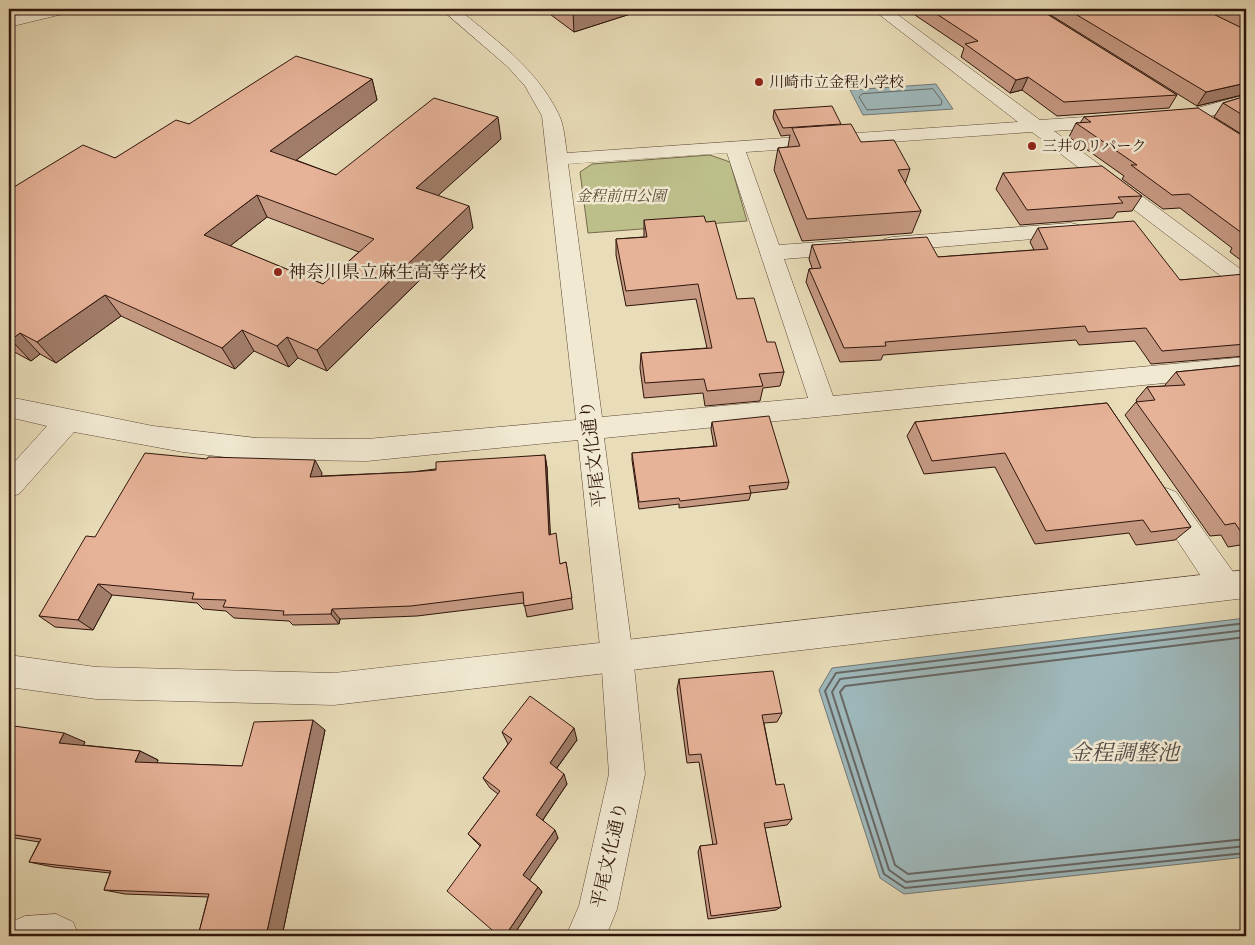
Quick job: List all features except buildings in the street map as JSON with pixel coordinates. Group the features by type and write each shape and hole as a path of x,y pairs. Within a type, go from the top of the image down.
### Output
{"street":[{"path":"9,22 65,9"},
{"name":"平尾文化通り","path":"449,9 514,62 532,84 551,116 558,159 617,656 627,774 598,909 586,936"},
{"path":"880,9 1246,284"},
{"path":"1169,98 1216,128"},
{"path":"1155,117 1194,114 1246,100"},
{"path":"558,159 1135,119"},
{"path":"735,147 824,408"},
{"path":"1136,225 1166,223"},
{"path":"771,253 1087,229"},
{"path":"9,407 67,422 155,437 242,448 367,450 824,408 1246,366"},
{"path":"1087,382 1104,407"},
{"path":"9,486 67,422"},
{"path":"1154,482 1235,585"},
{"path":"9,671 96,683 334,689 1235,585"},
{"path":"25,936 58,936"}],"green space":[{"name":"金程前田公園","path":"710,155 730,162 747,221 588,233 580,172 592,164"}],"water":[{"path":"936,84 953,109 863,115 850,90"},
{"name":"金程調整池","path":"1246,618 1246,857 904,894 880,878 819,690 832,668"}],"place":[{"name":"川崎市立金程小学校","path":"759,82"},
{"name":"三井のリパーク","path":"1032,146"},
{"name":"神奈川県立麻生高等学校","path":"278,272"}]}
